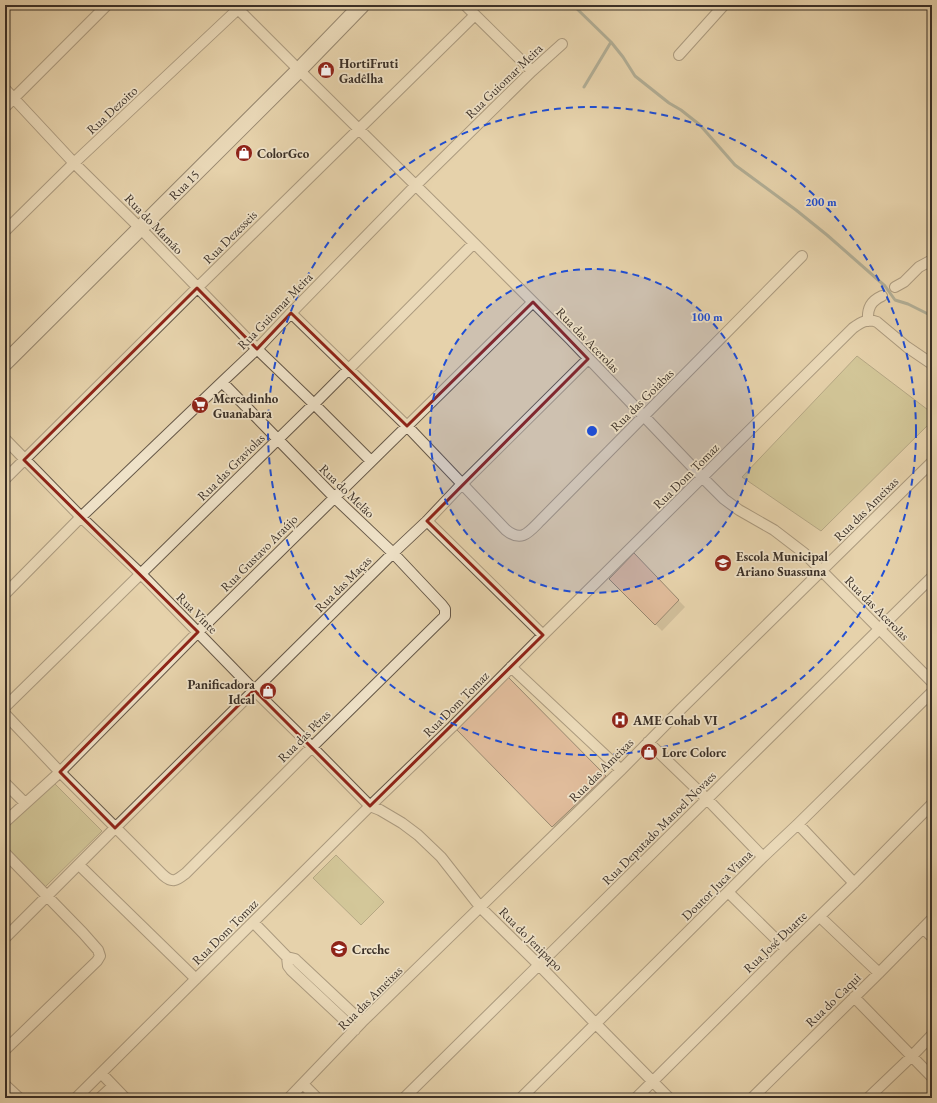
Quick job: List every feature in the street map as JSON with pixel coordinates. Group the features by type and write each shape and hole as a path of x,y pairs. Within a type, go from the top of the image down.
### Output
{"main road":[{"name":"Rua 15","path":"5,363 299,70 362,5"}],"street":[{"path":"5,107 107,5"},
{"path":"465,5 532,71"},
{"path":"679,55 724,5"},
{"name":"Rua das Acerolas","path":"236,7 533,302 724,499 739,510 774,530 804,553 932,682"},
{"name":"Rua Dezoito","path":"5,231 236,7"},
{"name":"Rua Dezesseis","path":"5,479 475,15"},
{"name":"Rua Guiomar Meira","path":"5,594 81,517 257,349 416,185 532,71 562,44"},
{"name":"Rua do Mamão","path":"5,90 74,163 140,228 257,349 371,461"},
{"name":"Rua das Graviolas","path":"5,707 314,404 474,243"},
{"name":"Rua das Goiabas","path":"291,313 407,426 511,534 518,537 529,532 802,256"},
{"path":"895,287 904,282 919,267 932,260"},
{"path":"882,296 869,306 868,320 877,322 907,347 932,364"},
{"name":"Rua Gustavo Araújo","path":"5,822 60,772 198,632 533,302"},
{"name":"Rua Dom Tomaz","path":"76,1098 853,328 868,320"},
{"name":"Rua das Maças","path":"79,865 254,690 427,521 462,484 588,359"},
{"name":"Rua do Melão","path":"222,382 334,497 393,553 442,605 446,614 442,620"},
{"name":"Rua Vinte","path":"5,439 24,460 141,574 370,806"},
{"name":"Rua das Ameixas","path":"289,1098 362,1022 481,908 932,462"},
{"path":"427,521 543,635"},
{"name":"Rua Deputado Manoel Novaes","path":"404,1098 932,577"},
{"name":"Rua das Pêras","path":"115,828 167,879 174,881 180,878 312,746 442,620"},
{"path":"511,667 621,770"},
{"name":"Doutor Juca Viana","path":"521,1098 763,857 932,692"},
{"path":"5,714 115,828"},
{"path":"648,742 707,799 763,857"},
{"path":"5,783 25,804"},
{"name":"Rua José Duarte","path":"636,1098 820,917 932,804"},
{"name":"Rua do Jenipapo","path":"370,806 395,818 418,835 441,856 481,908 669,1098"},
{"path":"798,824 854,883"},
{"path":"5,852 83,933 98,950 100,956 97,961 5,1050"},
{"path":"5,938 79,865 196,979"},
{"path":"728,892 786,949"},
{"path":"820,917 878,973"},
{"name":"Rua do Caqui","path":"752,1098 932,919"},
{"path":"253,922 287,957 295,959 362,1022"},
{"path":"923,928 932,937"},
{"path":"287,957 287,964 291,970 355,1030"},
{"path":"854,997 932,1077"},
{"path":"868,1098 932,1035"},
{"path":"101,1073 125,1098"},
{"path":"303,1084 317,1098"},
{"path":"5,1085 19,1098"},
{"path":"100,1098 113,1086"}],"highlighted area":[{"path":"197,288 257,349 291,313 407,426 533,302 588,359 427,521 543,635 370,806 254,690 115,828 60,772 198,632 24,460"}],"shaded area":[{"path":"857,356 932,413 932,421 821,531 742,477"},
{"path":"52,781 102,831 44,888 5,848 5,827"},
{"path":"336,855 384,902 361,925 313,878"}],"building":[{"path":"634,553 679,600 655,625 609,579"},
{"path":"508,677 606,776 552,827 455,728"}],"waterway":[{"path":"573,5 611,42 635,76 700,125 735,165 827,235 885,286 895,300 908,304 932,316"},
{"path":"584,87 611,42"}],"place":[{"name":"HortiFruti Gadêlha","path":"326,70"},
{"name":"ColorGeo","path":"244,153"},
{"name":"Mercadinho Guanabara","path":"200,405"},
{"name":"Escola Municipal Ariano Suassuna","path":"723,563"},
{"name":"Panificadora Ideal","path":"268,691"},
{"name":"AME Cohab VI","path":"620,720"},
{"name":"Lore Colore","path":"649,752"},
{"name":"Creche","path":"339,949"}]}
